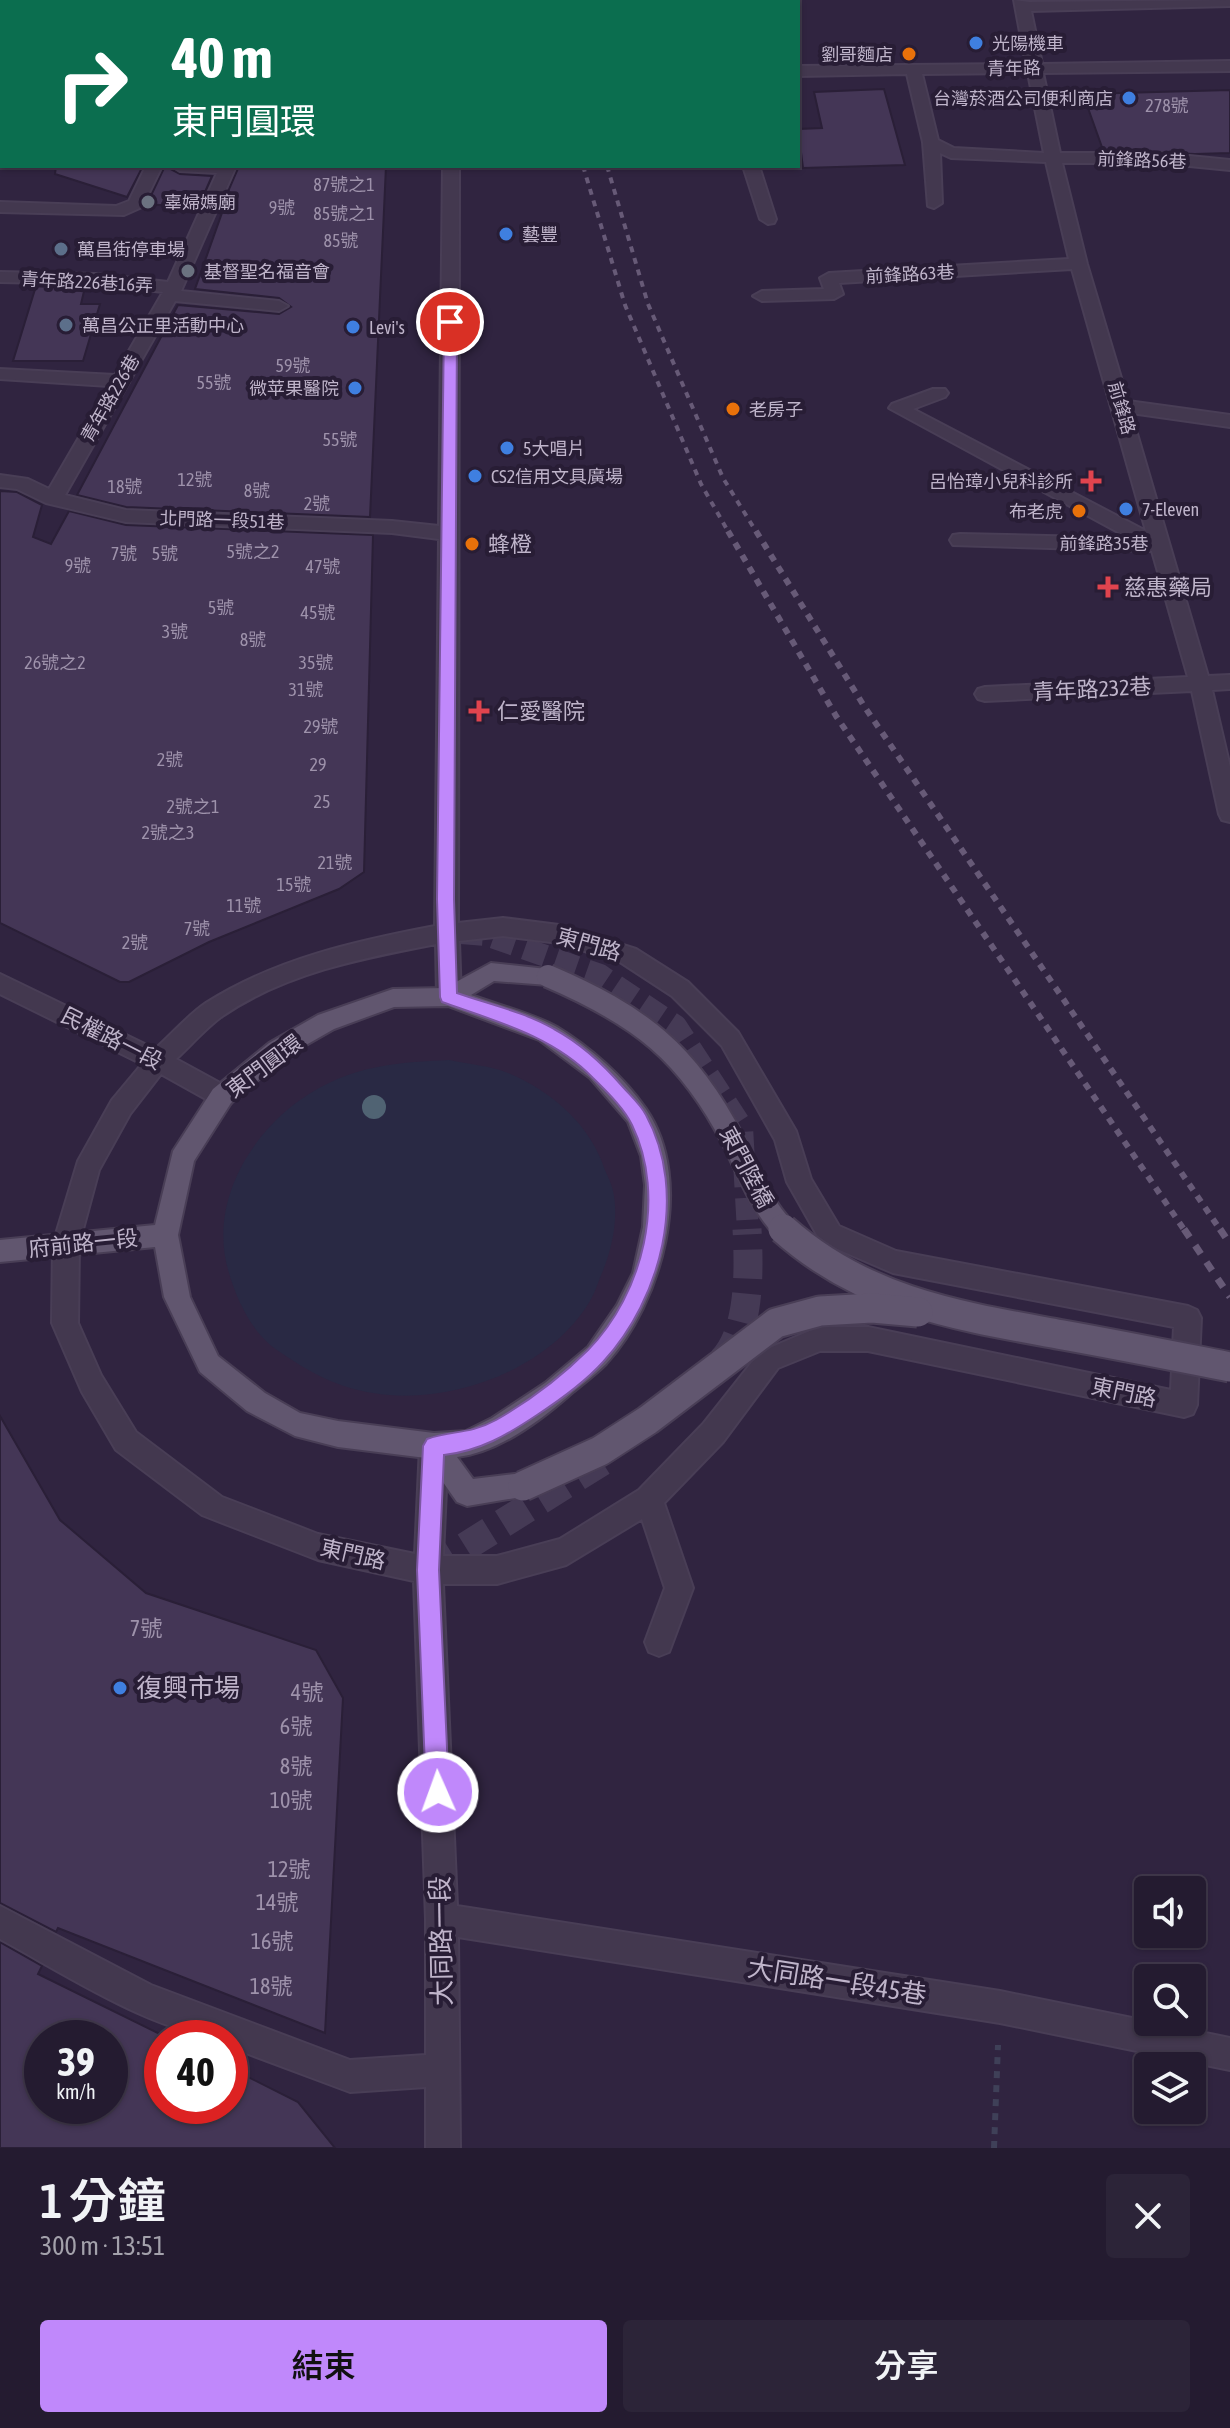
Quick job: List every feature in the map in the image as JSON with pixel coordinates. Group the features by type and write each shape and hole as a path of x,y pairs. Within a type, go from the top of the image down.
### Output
{"main road":[{"name":"東門圓環","path":"449,997 491,972 548,976"},
{"name":"東門陸橋","path":"548,976 613,1005 657,1034 686,1064 710,1096 766,1207 783,1229 812,1255 850,1278 974,1318"},
{"name":"東門圓環","path":"449,997 547,1033 598,1071 638,1117 653,1156 657,1185 656,1227 646,1275 626,1313 597,1355 554,1392 502,1427 468,1443 434,1446 338,1434 295,1424 256,1402 209,1364 177,1297 165,1235 182,1158 222,1096 277,1050 326,1022 393,998 449,997"},
{"name":"府前路一段","path":"0,1251 165,1235"},
{"name":"東門陸橋","path":"434,1446 467,1493 523,1486 600,1451 648,1420 776,1323 820,1311 872,1308 974,1318 1230,1367"}],"street":[{"path":"1022,4 1230,2"},
{"name":"前鋒路","path":"1022,4 1053,158 1079,264 1123,406 1158,545 1200,683 1230,814"},
{"name":"青年路","path":"800,71 1230,66"},
{"path":"913,69 931,142 934,203"},
{"name":"前鋒路56巷","path":"931,142 951,153 997,150 1053,158 1159,158 1230,165"},
{"path":"0,207 118,211 136,204 153,168"},
{"name":"青年路226巷","path":"53,499 172,292 228,168"},
{"path":"449,997 446,933 451,168"},
{"path":"752,168 768,219"},
{"name":"前鋒路63巷","path":"762,296 834,294 829,278 1079,264"},
{"name":"青年路226巷16弄","path":"0,277 96,279 279,306"},
{"path":"0,374 119,381"},
{"name":"前鋒路35巷","path":"939,393 898,408 1158,545"},
{"path":"1123,406 1230,421"},
{"name":"北門路一段51巷","path":"0,481 21,483 53,499 126,516 392,527 449,534"},
{"name":"前鋒路35巷","path":"960,540 1158,545"},
{"name":"青年路232巷","path":"985,694 1230,682"},
{"name":"東門路","path":"503,927 559,934 628,955 680,989 730,1039 787,1138 799,1182 830,1234 893,1262 1188,1318 1184,1405 868,1339 819,1339 769,1360 713,1433 649,1499 566,1551 497,1570 428,1570 318,1547 212,1506 126,1441 91,1383 65,1323 66,1244 87,1168 121,1107 158,1061 212,1011 264,982 356,950 446,933 503,927"},
{"name":"民權路一段","path":"0,983 222,1096"},
{"name":"大同路一段","path":"434,1446 428,1570 442,1919 443,2148"},
{"path":"649,1499 679,1588 659,1642"},
{"name":"大同路一段45巷","path":"442,1919 1000,2007 1230,2054"},
{"path":"0,1922 143,1998 350,2076 442,2070"}],"path":[{"path":"994,2148 1000,2007"}],"shaded area":[{"path":"449,1060 494,1069 523,1080 552,1098 576,1120 595,1147 613,1191 615,1222 609,1254 592,1298 572,1325 550,1346 524,1364 465,1388 434,1394 403,1396 348,1387 313,1372 270,1345 242,1307 229,1273 224,1244 225,1215 232,1187 262,1136 306,1096 360,1071 404,1063"}],"building":[{"path":"884,89 905,165 803,168 800,129 822,128 814,92"},
{"path":"1230,90 1230,153 1195,154 1103,150 1083,94"},
{"path":"56,168 142,168 127,197 55,174"},
{"path":"164,168 180,174 212,176 198,208 147,204"},
{"path":"238,168 386,168 370,517 126,507 77,495 178,305 279,314 291,307 279,298 195,289 223,210 220,210"},
{"name":"萬昌公正里活動中心","path":"36,286 85,287 81,304 100,304 83,361 13,361"},
{"path":"0,491 17,492 42,505 33,537 51,544 69,511 126,525 373,535 364,872 339,889 209,942 129,982 120,982 0,923"},
{"name":"復興市場","path":"0,1416 60,1520 146,1593 316,1650 343,1698 325,2033 58,1928 56,1932 0,1903"},
{"path":"0,1942 42,1966 38,1974 144,2026 144,2124 248,2124 248,2077 298,2102 335,2148 0,2148"}],"tunnel":[{"path":"461,933 486,935 600,975 676,1026 742,1127 748,1231"},
{"path":"722,1361 731,1349 743,1317 748,1280 747,1229"},
{"path":"428,1570 609,1457"}],"railway":[{"path":"584,168 625,305 701,484 729,533"},
{"path":"608,168 648,304 723,478 757,533"},
{"path":"728,531 836,716 1185,1231"},
{"path":"756,531 864,706 1221,1231"},
{"path":"1184,1229 1230,1297"},
{"path":"1220,1229 1230,1244"}],"place":[{"name":"光陽機車","path":"976,43"},
{"name":"劉哥麵店","path":"909,54"},
{"name":"台灣菸酒公司便利商店","path":"1129,98"},
{"name":"辜婦媽廟","path":"148,202"},
{"name":"藝豐","path":"506,234"},
{"name":"萬昌街停車場","path":"61,249"},
{"name":"基督聖名福音會","path":"188,271"},
{"name":"萬昌公正里活動中心","path":"66,325"},
{"name":"Levi's","path":"353,327"},
{"name":"微苹果醫院","path":"355,388"},
{"name":"老房子","path":"733,409"},
{"name":"5大唱片","path":"507,448"},
{"name":"CS2信用文具廣場","path":"475,476"},
{"name":"呂怡璋小兒科診所","path":"1091,481"},
{"name":"7-Eleven","path":"1126,509"},
{"name":"布老虎","path":"1079,511"},
{"name":"蜂橙","path":"472,544"},
{"name":"慈惠藥局","path":"1108,587"},
{"name":"仁愛醫院","path":"479,711"},
{"name":"復興市場","path":"120,1688"}],"route":[{"path":"438,1792 428,1570 434,1446 468,1443 502,1427 554,1392 597,1355 626,1313 646,1275 656,1227 657,1185 653,1156 638,1117 598,1071 547,1033 497,1012 449,997 446,899 450,322"}]}
